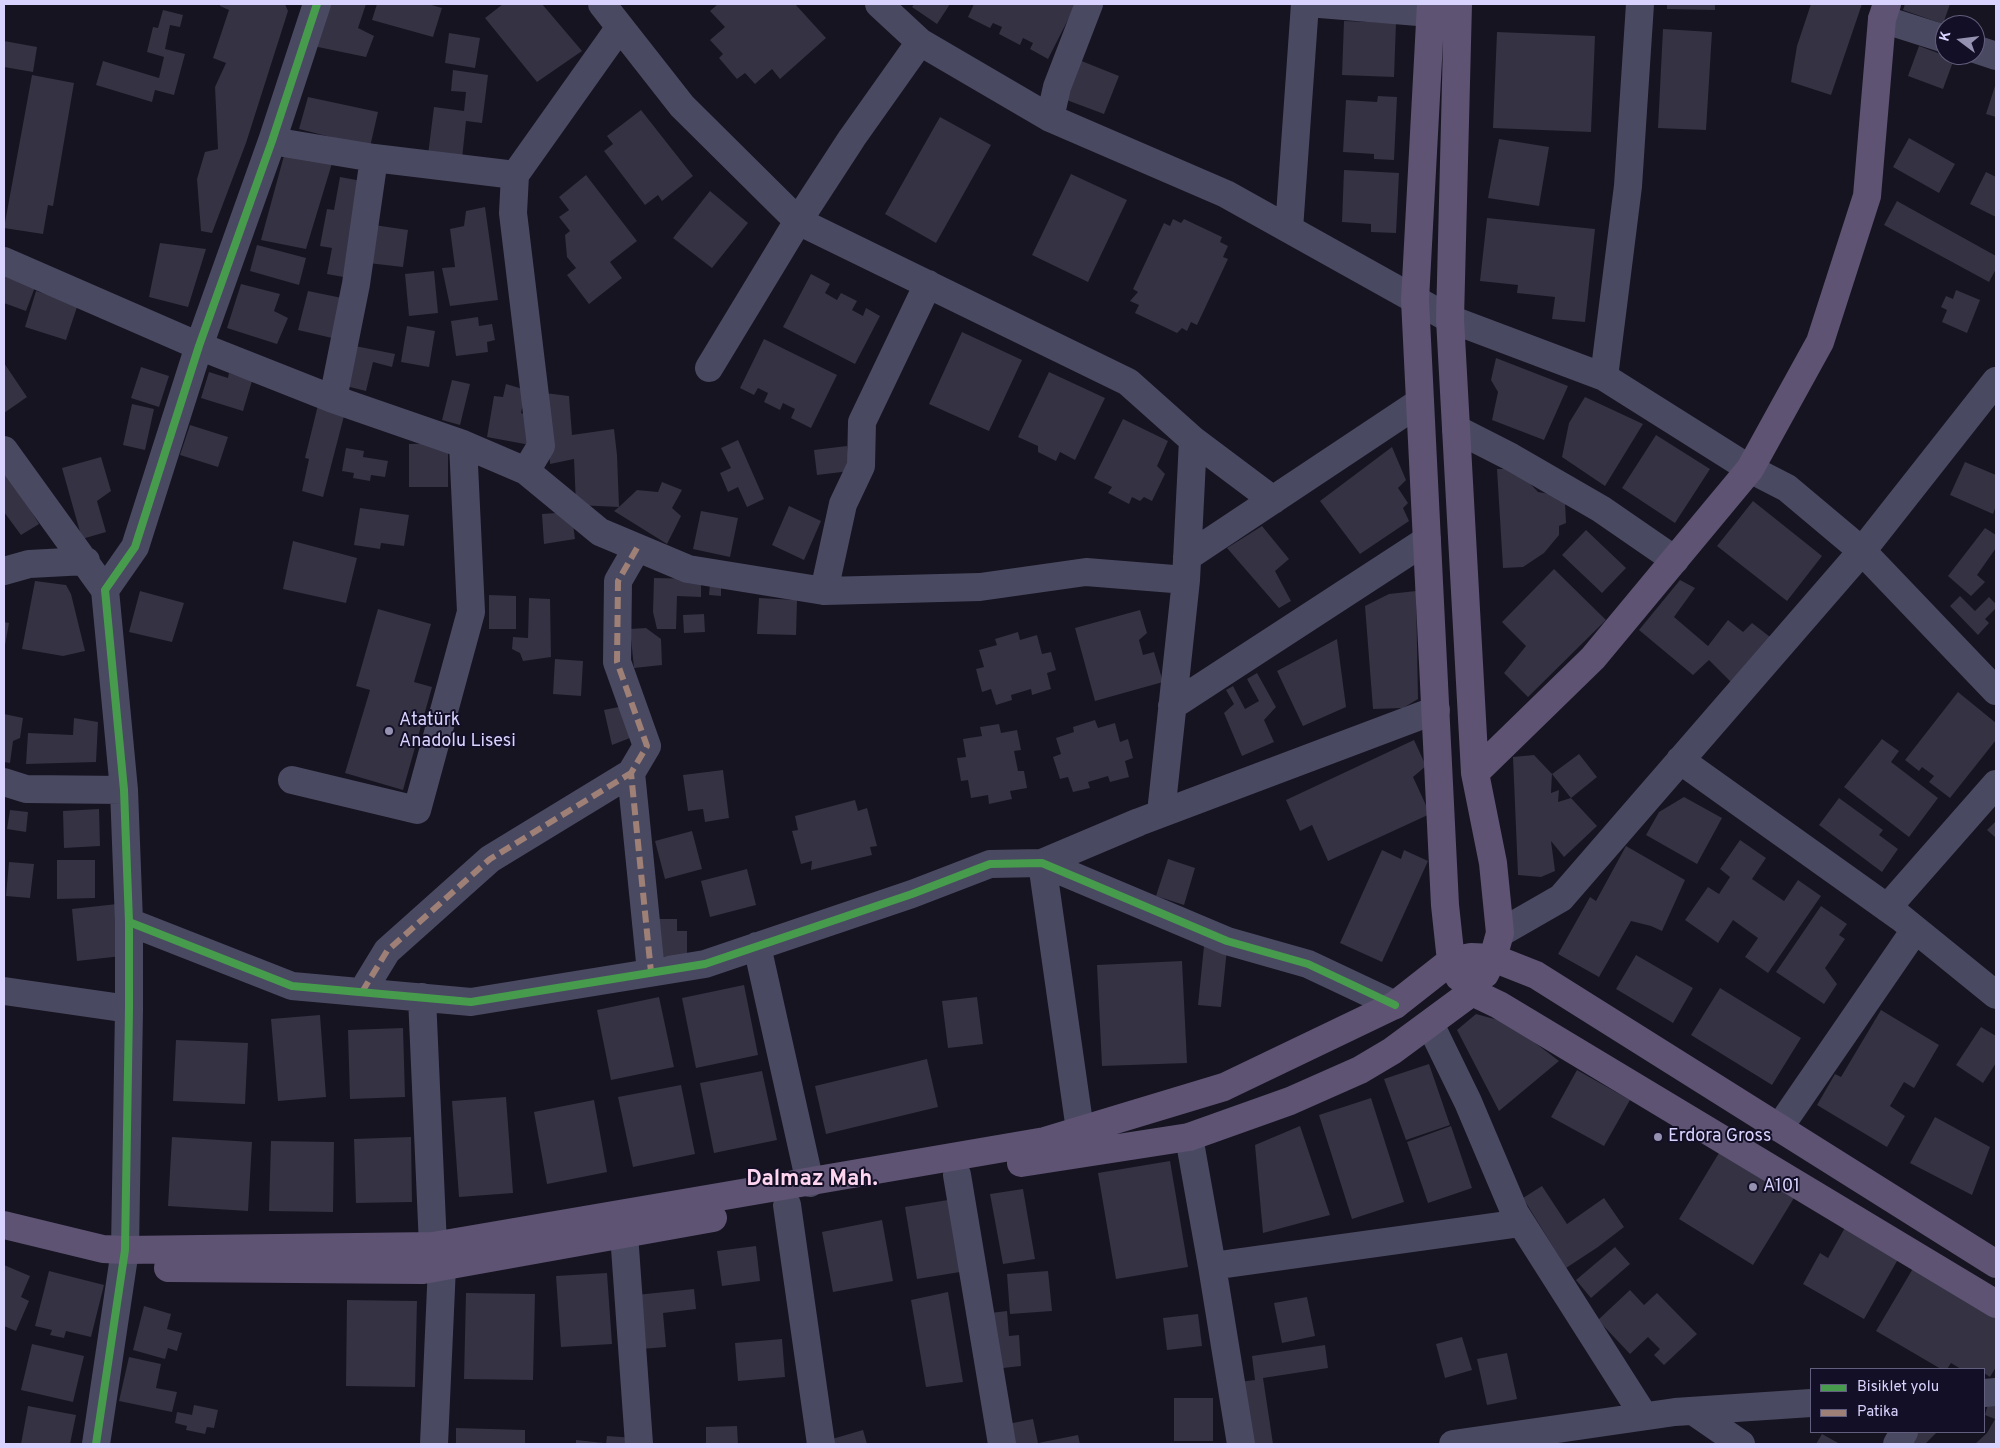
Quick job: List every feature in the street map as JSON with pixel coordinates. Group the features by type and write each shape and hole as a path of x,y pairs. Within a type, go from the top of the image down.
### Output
{"main road":[{"path":"438,1256 624,1234 1189,1136 1290,1102 1331,1084 1392,1050 1472,992 1497,945 1493,864 1475,773 1450,319 1458,4"},
{"path":"1431,8 1415,300 1445,905 1451,961 1463,983 1472,992 1508,1010 1996,1304"},
{"path":"1475,773 1593,658 1750,469 1820,342 1867,196 1884,11"},
{"path":"4,1244 100,1266 124,1259 422,1270 438,1256 810,1182 1045,1141 1224,1087 1395,1006 1451,961 1471,957 1497,945"},
{"path":"1497,945 1536,976 1996,1264"},
{"path":"4,1225 104,1249 124,1259"}],"street":[{"path":"105,590 135,547 199,346 272,141 317,4"},
{"path":"602,4 682,106 798,221 1128,382 1193,440 1272,500"},
{"path":"879,4 920,42 1050,118 1226,194 1450,319 1604,378 1750,469 1787,488 1862,551 1996,692"},
{"path":"1050,118 1057,87 1089,4"},
{"path":"1289,229 1305,4"},
{"path":"1320,4 1431,8"},
{"path":"1604,378 1628,186 1640,4"},
{"path":"1884,11 1935,34"},
{"path":"526,471 541,446 513,213 515,174 620,27"},
{"path":"709,368 798,221 852,138 920,42"},
{"path":"272,141 374,158 515,174"},
{"path":"333,399 356,284 374,158"},
{"path":"4,261 199,346 333,399 463,444 526,471 600,532 688,569 824,592 980,587 1086,572 1186,568 1272,500 1420,402"},
{"path":"824,592 842,504 860,466 862,422 928,284"},
{"path":"1497,945 1560,898 1862,551 1996,381"},
{"path":"1456,429 1511,457 1601,509 1675,560"},
{"path":"1161,813 1186,568 1193,440"},
{"path":"292,780 417,810 471,612 463,444"},
{"path":"4,450 86,561 105,590 124,790 129,922 124,1259 96,1444"},
{"path":"1172,706 1427,540"},
{"path":"362,992 387,951 490,859 631,773 647,746 617,662 618,581 637,548"},
{"path":"4,571 28,564 86,561"},
{"path":"129,922 292,986 470,1002 704,964 912,894 990,864 1042,863 1161,813 1436,710"},
{"path":"1680,760 1887,908 1996,995"},
{"path":"631,773 651,972"},
{"path":"1887,908 1996,784"},
{"path":"11,789 124,790"},
{"path":"1042,863 1226,941 1308,964 1395,1006"},
{"path":"1042,863 1080,1130"},
{"path":"1779,1128 1916,930"},
{"path":"757,946 810,1182"},
{"path":"4,991 129,1009"},
{"path":"422,998 438,1256 434,1444"},
{"path":"1430,1024 1468,1102 1515,1213 1644,1416"},
{"path":"1189,1136 1241,1444"},
{"path":"957,1175 1002,1444"},
{"path":"787,1205 820,1444"},
{"path":"1212,1266 1521,1223"},
{"path":"624,1234 640,1444"},
{"path":"1454,1444 1517,1440 1644,1416 1810,1403"},
{"path":"1693,1411 1742,1444"},
{"path":"1897,1444 1903,1433"}],"building":[{"path":"220,4 285,4 288,11 246,143 212,233 201,231 197,179 205,152 218,149 215,87 226,63 213,58 229,10 220,6"},
{"path":"331,4 366,4 358,28 374,36 366,57 313,46"},
{"path":"377,4 428,4 442,8 433,37 372,20"},
{"path":"503,4 542,4 582,51 537,82 485,18"},
{"path":"718,4 795,4 826,38 780,79 772,69 755,84 745,73 737,79 719,58 723,54 710,40 725,27 710,11"},
{"path":"914,4 950,4 937,24 912,7"},
{"path":"974,4 1076,4 1048,59 1030,49 1033,43 1023,38 1020,45 999,34 1002,27 993,23 990,28 968,17"},
{"path":"1667,4 1715,4 1715,10 1667,9"},
{"path":"1811,4 1862,4 1831,95 1791,82 1797,46"},
{"path":"1905,4 1950,4 1946,15 1935,15 1935,21 1903,10"},
{"path":"163,10 183,15 180,27 170,25 165,49 185,54 174,95 155,90 152,102 96,85 103,61 159,78 164,57 147,52 153,27 158,28"},
{"path":"1344,21 1396,23 1394,77 1342,75"},
{"path":"1663,29 1712,32 1706,130 1658,128"},
{"path":"1497,32 1595,36 1591,132 1493,128"},
{"path":"449,33 480,38 475,68 445,63"},
{"path":"4,41 37,47 33,72 4,67"},
{"path":"1919,46 1935,52 1935,65 1952,65 1943,89 1908,76"},
{"path":"1079,60 1119,76 1104,114 1064,99"},
{"path":"453,70 488,75 482,123 466,121 462,159 428,155 434,107 464,111 466,92 451,91"},
{"path":"32,75 74,83 53,206 48,205 43,234 4,228"},
{"path":"1996,83 1996,117 1986,114"},
{"path":"1378,96 1397,97 1394,160 1374,159 1374,154 1343,152 1346,100 1377,102"},
{"path":"308,97 378,112 370,147 299,129"},
{"path":"641,110 693,176 662,201 658,195 645,205 604,151 613,144 607,136"},
{"path":"940,117 991,145 936,243 885,214"},
{"path":"1909,138 1955,164 1939,193 1893,167"},
{"path":"1499,139 1549,147 1539,206 1488,198"},
{"path":"285,152 333,160 306,249 261,240"},
{"path":"1344,170 1399,173 1396,233 1371,232 1371,224 1342,222"},
{"path":"1986,172 1996,177 1996,217 1970,204"},
{"path":"1071,174 1127,200 1088,282 1032,255"},
{"path":"586,175 637,241 610,262 622,278 589,304 567,275 576,268 567,257 565,235 570,231 559,217 569,210 559,197"},
{"path":"340,177 367,182 349,278 327,274 332,248 320,246 327,209 334,210"},
{"path":"710,191 748,223 712,268 673,238"},
{"path":"1897,201 1996,256 1996,269 1989,282 1884,225"},
{"path":"485,207 498,300 450,306 442,268 455,267 450,229 464,226 466,211"},
{"path":"1487,218 1595,229 1585,322 1552,319 1555,297 1517,293 1518,285 1480,281"},
{"path":"1173,219 1181,223 1184,219 1222,237 1220,242 1228,246 1223,257 1228,259 1197,325 1191,322 1187,331 1182,328 1177,333 1135,313 1139,305 1130,301 1138,292 1133,289 1164,223 1170,226"},
{"path":"374,225 408,230 403,267 368,263"},
{"path":"160,243 206,249 188,307 149,297"},
{"path":"257,245 306,258 299,285 250,271"},
{"path":"4,266 38,279 26,311 4,303"},
{"path":"434,271 438,313 409,316 405,274"},
{"path":"811,274 830,284 825,293 837,300 841,293 857,301 852,310 863,316 866,308 880,316 855,364 783,327"},
{"path":"241,284 280,294 274,311 288,318 277,344 227,328"},
{"path":"1956,290 1980,300 1967,333 1942,322 1947,310 1941,307 1946,296 1953,299"},
{"path":"36,291 78,304 66,340 25,327"},
{"path":"308,291 342,298 332,338 298,330"},
{"path":"478,317 479,326 492,324 495,340 487,342 488,352 456,356 451,321"},
{"path":"407,326 435,331 429,367 401,362"},
{"path":"962,332 1022,360 989,431 929,404"},
{"path":"764,339 837,375 811,428 791,418 795,409 783,403 780,410 764,402 768,393 758,388 754,395 740,388"},
{"path":"355,346 395,354 392,367 373,362 366,391 346,386"},
{"path":"1496,358 1568,386 1544,440 1492,420 1498,392 1491,380"},
{"path":"4,363 27,397 4,413"},
{"path":"141,367 169,376 159,407 131,398"},
{"path":"209,372 228,378 229,373 252,381 243,411 201,398"},
{"path":"1049,372 1105,398 1075,460 1060,452 1056,461 1038,452 1038,446 1018,437"},
{"path":"452,380 470,384 460,425 442,420"},
{"path":"506,384 526,390 521,413 531,417 530,445 487,437 494,396 503,397"},
{"path":"545,393 569,396 572,435 614,429 619,507 576,505 574,459 550,464"},
{"path":"1585,397 1643,424 1605,486 1562,457 1569,423"},
{"path":"132,404 154,409 145,450 123,445"},
{"path":"318,405 345,412 323,497 302,491 309,459 305,458"},
{"path":"1123,419 1168,441 1157,466 1165,474 1152,501 1144,497 1140,501 1132,497 1129,504 1108,493 1112,487 1094,478"},
{"path":"190,425 228,437 218,467 180,455"},
{"path":"1656,435 1710,469 1675,523 1622,488"},
{"path":"738,440 764,499 747,507 738,487 728,492 720,473 731,468 721,448"},
{"path":"448,443 448,487 409,487 409,444"},
{"path":"847,446 850,471 817,475 814,450"},
{"path":"1392,447 1406,480 1398,488 1408,503 1403,508 1409,521 1360,554 1320,501"},
{"path":"346,448 364,451 363,457 388,461 385,477 371,475 370,481 353,478 354,473 342,471"},
{"path":"101,457 111,491 97,501 106,532 82,539 62,468"},
{"path":"1965,462 1996,475 1996,506 1993,514 1950,495"},
{"path":"4,467 39,524 21,535 4,512"},
{"path":"1497,469 1516,469 1538,492 1550,494 1565,502 1566,523 1559,526 1559,535 1544,553 1523,567 1503,568"},
{"path":"662,482 682,490 672,508 681,516 667,544 614,511 637,490 658,492"},
{"path":"1753,501 1822,556 1787,601 1717,546"},
{"path":"789,506 821,521 804,560 772,545"},
{"path":"360,508 409,515 404,546 381,543 380,549 354,545"},
{"path":"701,511 738,518 730,557 693,549"},
{"path":"556,513 573,524 575,539 544,544 542,514"},
{"path":"1262,526 1289,559 1275,571 1291,601 1279,608 1227,548"},
{"path":"1985,528 1996,535 1996,548 1977,575 1985,582 1971,596 1948,576"},
{"path":"1586,530 1626,568 1602,593 1562,555"},
{"path":"293,541 357,558 346,603 283,589"},
{"path":"1554,569 1606,620 1528,697 1504,673 1526,646 1502,622"},
{"path":"654,578 701,579 701,597 677,596 676,629 657,629 653,612"},
{"path":"1680,580 1695,588 1674,617 1708,646 1728,620 1743,632 1752,623 1774,640 1731,682 1709,660 1693,675 1639,630"},
{"path":"35,581 66,585 71,594 85,651 63,656 22,649"},
{"path":"710,583 721,583 721,596 709,595"},
{"path":"140,591 184,603 172,642 129,632"},
{"path":"1416,591 1418,699 1403,708 1373,709 1365,606 1389,594"},
{"path":"489,595 516,596 516,629 489,629"},
{"path":"1960,596 1975,611 1989,597 1996,604 1996,608 1985,619 1989,623 1978,635 1950,606"},
{"path":"529,598 550,599 551,657 523,661 520,653 512,649 513,637 528,638"},
{"path":"759,598 797,600 796,635 757,634"},
{"name":"Atatürk Anadolu Lisesi","path":"378,609 431,624 414,682 432,687 403,790 345,773 370,690 356,686"},
{"path":"1140,610 1147,633 1139,640 1143,655 1154,652 1163,682 1095,701 1075,628"},
{"path":"704,614 705,632 684,633 683,615"},
{"path":"4,622 9,623 5,645 4,645"},
{"path":"646,628 661,639 662,665 634,668 630,629"},
{"path":"1018,632 1020,640 1037,635 1042,654 1051,652 1056,670 1047,673 1051,689 1032,695 1031,689 1011,695 1012,700 996,705 991,689 982,692 976,669 984,667 979,650 997,645 995,639"},
{"path":"1337,639 1346,707 1303,726 1277,671"},
{"path":"555,659 583,661 581,696 553,694"},
{"path":"1257,673 1276,707 1264,720 1274,742 1242,756 1224,713 1234,704 1226,690 1233,686 1245,709 1259,701 1247,679"},
{"path":"1958,692 1996,723 1996,740 1950,798 1929,782 1934,776 1922,767 1919,771 1905,760"},
{"path":"624,706 630,738 612,745 604,710"},
{"path":"4,714 23,718 20,738 13,741 10,763 4,762"},
{"path":"74,718 98,722 96,762 26,764 28,733 73,735"},
{"path":"1095,720 1098,728 1115,723 1120,742 1128,739 1133,758 1125,761 1129,777 1110,782 1108,776 1088,782 1090,788 1073,792 1068,777 1060,779 1053,757 1061,754 1056,738 1074,732 1073,727"},
{"path":"999,724 1001,733 1017,730 1021,750 1014,751 1018,771 1024,771 1027,788 1010,791 1012,799 989,804 988,795 971,798 968,780 961,781 957,758 966,757 963,739 982,736 980,727"},
{"path":"1882,739 1899,751 1891,762 1938,798 1909,837 1844,787"},
{"path":"1414,740 1426,766 1413,777 1430,814 1328,861 1312,825 1300,831 1286,800"},
{"path":"1579,754 1597,777 1571,798 1552,774"},
{"path":"1534,755 1552,774 1551,793 1559,790 1558,802 1571,798 1597,826 1564,857 1551,841 1555,871 1541,877 1518,875 1513,757"},
{"path":"723,770 729,818 705,822 703,809 688,811 683,775"},
{"path":"1684,797 1722,818 1697,864 1646,835 1659,812"},
{"path":"1839,798 1883,830 1879,835 1898,849 1882,872 1819,825"},
{"path":"855,800 858,811 867,808 877,846 870,847 872,855 811,870 812,861 801,864 792,831 798,830 795,816"},
{"path":"99,809 100,846 64,848 63,811"},
{"path":"10,810 28,812 26,832 7,829"},
{"path":"1996,821 1996,838 1987,830"},
{"path":"692,831 702,869 665,879 655,841"},
{"path":"1740,840 1766,858 1752,879 1784,901 1798,880 1821,896 1768,973 1745,957 1758,938 1733,920 1718,943 1685,920 1708,887 1719,894 1730,877 1720,869"},
{"path":"1626,846 1685,880 1662,931 1631,921 1599,977 1558,954 1590,897 1596,901"},
{"path":"1382,850 1401,859 1404,850 1428,861 1382,962 1340,943"},
{"path":"1168,859 1195,868 1184,905 1156,896"},
{"path":"57,860 95,860 95,898 57,899"},
{"path":"9,862 34,864 30,898 6,896"},
{"path":"747,869 756,905 710,917 701,881"},
{"path":"117,904 122,956 77,961 72,909"},
{"path":"1821,906 1847,924 1839,935 1845,939 1825,968 1837,984 1824,1004 1776,972"},
{"path":"659,919 677,919 677,931 687,931 687,956 659,956"},
{"path":"1204,946 1227,949 1221,1007 1198,1005"},
{"path":"1636,955 1693,988 1673,1023 1616,989"},
{"path":"1182,961 1187,1063 1102,1066 1097,965"},
{"path":"744,985 758,1055 696,1068 682,998"},
{"path":"1720,988 1801,1038 1772,1085 1691,1035"},
{"path":"659,997 674,1067 611,1080 597,1010"},
{"path":"977,997 983,1044 948,1048 942,1001"},
{"path":"1881,1010 1939,1045 1914,1088 1904,1082 1890,1106 1905,1116 1887,1147 1817,1105 1835,1074 1841,1077"},
{"path":"1476,1014 1509,1023 1559,1061 1499,1111 1457,1030"},
{"path":"320,1015 326,1097 278,1101 271,1019"},
{"path":"1981,1027 1996,1036 1996,1063 1983,1083 1956,1065"},
{"path":"403,1028 405,1097 350,1099 348,1030"},
{"path":"176,1040 248,1043 245,1104 173,1101"},
{"path":"927,1059 938,1107 826,1134 815,1086"},
{"path":"1429,1064 1450,1125 1406,1140 1384,1079"},
{"path":"1577,1070 1630,1100 1604,1146 1551,1117"},
{"path":"762,1071 777,1140 714,1153 700,1083"},
{"path":"681,1085 695,1154 633,1167 618,1097"},
{"path":"506,1097 513,1193 459,1197 452,1101"},
{"path":"1371,1098 1404,1202 1352,1219 1319,1115"},
{"path":"594,1100 607,1172 547,1184 534,1112"},
{"path":"1935,1117 1990,1147 1972,1195 1910,1163"},
{"path":"1300,1126 1330,1215 1263,1233 1255,1145"},
{"path":"1451,1126 1472,1188 1428,1203 1407,1142"},
{"path":"172,1137 252,1142 248,1211 168,1206"},
{"path":"411,1137 412,1202 356,1203 354,1139"},
{"path":"271,1141 334,1142 333,1212 269,1211"},
{"path":"1719,1153 1794,1198 1753,1265 1679,1219"},
{"path":"1170,1161 1188,1267 1116,1279 1098,1173"},
{"path":"1542,1186 1567,1224 1604,1198 1624,1227 1566,1268 1523,1198"},
{"path":"1023,1189 1035,1259 1003,1264 990,1194"},
{"path":"948,1200 960,1272 917,1279 905,1207"},
{"path":"882,1220 893,1281 833,1292 822,1232"},
{"path":"1847,1224 1901,1254 1864,1319 1803,1284 1820,1253 1828,1258"},
{"path":"756,1246 760,1281 722,1286 717,1251"},
{"path":"1615,1247 1630,1264 1591,1298 1576,1280"},
{"path":"4,1265 30,1276 21,1297 29,1301 16,1331 4,1326"},
{"path":"1915,1265 1996,1316 1996,1367 1990,1377 1985,1374 1985,1368 1959,1368 1951,1363 1948,1368 1939,1368 1876,1331"},
{"path":"49,1271 104,1285 91,1337 66,1331 64,1338 50,1335 52,1330 35,1326"},
{"path":"1048,1271 1052,1311 1010,1314 1007,1274"},
{"path":"607,1273 612,1344 561,1347 556,1276"},
{"path":"694,1289 696,1309 663,1313 666,1347 641,1349 636,1295"},
{"path":"1630,1290 1644,1305 1657,1293 1697,1334 1664,1365 1654,1355 1660,1349 1648,1337 1630,1354 1598,1320"},
{"path":"948,1292 963,1382 926,1387 911,1300"},
{"path":"466,1293 535,1294 533,1380 464,1379"},
{"path":"1307,1297 1315,1336 1282,1343 1274,1303"},
{"path":"347,1300 417,1301 415,1387 346,1386"},
{"path":"144,1306 171,1314 167,1329 182,1333 177,1351 168,1348 165,1359 133,1350"},
{"path":"1007,1311 1009,1336 1019,1335 1021,1366 994,1369 990,1313"},
{"path":"1198,1314 1202,1346 1167,1350 1163,1318"},
{"path":"1462,1337 1472,1370 1445,1378 1436,1344"},
{"path":"782,1339 785,1377 738,1381 735,1343"},
{"path":"32,1344 84,1356 73,1402 21,1390"},
{"path":"1325,1345 1328,1368 1263,1378 1273,1444 1248,1444 1239,1382 1255,1380 1252,1356"},
{"path":"1507,1353 1517,1399 1487,1405 1477,1359"},
{"path":"129,1357 161,1364 156,1388 177,1392 172,1412 119,1401"},
{"path":"1174,1398 1213,1398 1213,1441 1174,1441"},
{"path":"1988,1404 1996,1405 1996,1444 1975,1444 1987,1433 1995,1419 1985,1415"},
{"path":"194,1405 218,1410 214,1428 207,1427 205,1434 186,1430 187,1426 175,1423 177,1412 192,1415"},
{"path":"28,1406 76,1415 70,1444 21,1444"},
{"path":"1033,1419 1038,1443 1078,1435 1080,1444 1012,1444 1008,1424"},
{"path":"737,1426 738,1444 706,1444 706,1427"},
{"path":"456,1428 525,1430 525,1444 456,1444"},
{"path":"863,1430 867,1444 833,1444 832,1439"},
{"path":"1912,1433 1936,1433 1925,1444 1906,1444"},
{"path":"1822,1434 1840,1444 1816,1444"},
{"path":"607,1436 636,1438 635,1444 606,1444"},
{"path":"576,1440 604,1443 604,1444 576,1444"}],"marked path":[{"path":"637,548 618,581 617,662 647,746 631,773 651,972"},
{"path":"362,992 387,951 490,859 631,773"}],"cycle path":[{"path":"96,1444 125,1250 129,1009 129,922 124,790 105,590 135,547 199,346 272,141 317,4"},
{"path":"129,922 292,986 471,1002 705,964 912,894 990,864 1042,863 1227,941 1308,964 1395,1005"}],"place":[{"name":"Atatürk Anadolu Lisesi","path":"389,731"},
{"name":"Erdora Gross","path":"1658,1137"},
{"name":"A101","path":"1753,1187"}],"district":[{"name":"Dalmaz Mah.","path":"812,1181"}]}
